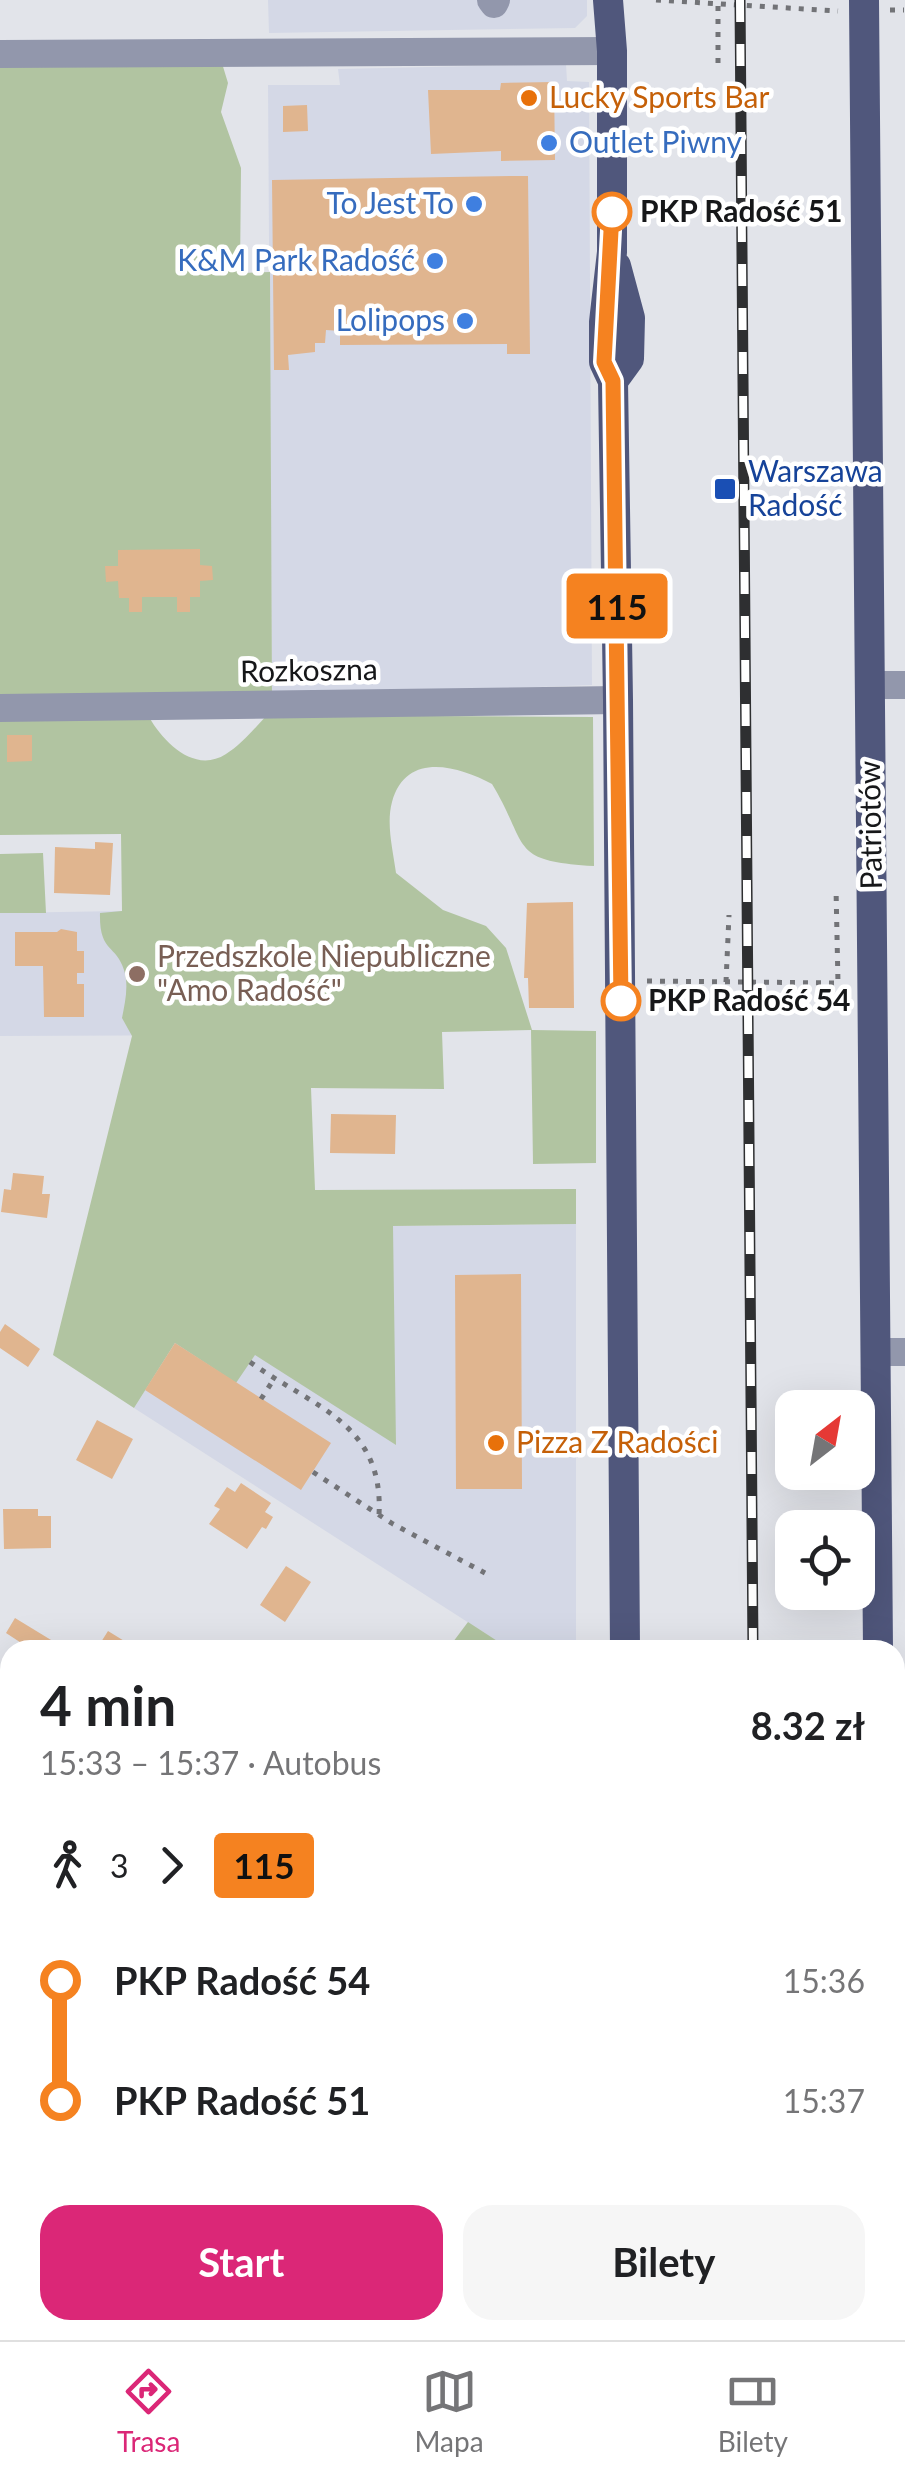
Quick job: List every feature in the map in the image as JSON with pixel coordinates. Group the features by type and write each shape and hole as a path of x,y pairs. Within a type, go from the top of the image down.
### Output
{"main road":[{"path":"608,0 612,51 612,252 630,318 629,359 613,381 625,1640"},
{"path":"612,51 625,0"},
{"name":"Patriotów","path":"854,6 890,1352 878,1640"}],"street":[{"path":"0,54 612,51"},
{"path":"870,685 905,685"},
{"name":"Rozkoszna","path":"0,708 618,700"}],"path":[{"path":"656,0 854,6"},
{"path":"718,2 718,63"},
{"path":"644,981 838,983 836,888"},
{"path":"726,982 728,915"},
{"path":"250,1362 340,1419 360,1439 376,1472 379,1516"},
{"path":"261,1398 274,1379"},
{"path":"312,1472 379,1516 484,1574"}],"shaded area":[{"path":"268,0 587,0 587,16 575,28 269,33"},
{"path":"566,64 567,81 589,82 592,685 272,696 268,85 340,85 338,69"},
{"name":"Przedszkole Niepubliczne \"Amo Radość\"","path":"122,911 276,1035 0,1036 0,913"},
{"path":"576,1224 576,1640 495,1640 134,1408 175,1343 255,1355 393,1226"}],"green space":[{"path":"221,60 228,83 221,112 241,168 240,273 270,272 272,696 0,698 0,64"},
{"path":"267,715 593,717 594,866 566,864 534,854 518,836 492,784 449,768 421,769 409,775 392,802 390,819 396,873 443,910 486,926 506,948 532,1030 596,1031 596,1163 533,1164 531,1030 442,1032 444,1089 311,1088 315,1190 576,1189 576,1224 393,1226 396,1445 255,1355 236,1383 175,1343 134,1408 53,1355 132,1036 122,1018 124,970 105,942 100,926 100,913 122,911 121,834 0,835 0,719 149,717 163,737 182,753 203,760 232,750"},
{"path":"43,853 46,913 0,913 0,854"},
{"path":"468,1622 496,1640 454,1640"}],"building":[{"path":"554,82 555,160 501,161 501,151 431,154 428,90 500,90 501,83"},
{"path":"307,105 308,131 283,132 283,106"},
{"name":"K&M Park Radość","path":"528,176 530,354 507,354 507,344 340,345 340,331 326,330 325,343 315,343 315,352 288,355 289,370 274,370 272,180"},
{"path":"200,549 200,565 212,566 213,580 200,581 200,597 190,597 190,612 177,612 177,597 142,597 142,612 129,612 129,598 119,598 118,581 106,582 105,566 118,566 118,550"},
{"path":"7,735 32,735 32,761 7,762"},
{"path":"95,842 113,843 110,895 54,893 55,847 95,849"},
{"path":"573,902 574,1008 529,1008 528,978 524,978 527,903"},
{"path":"15,932 77,932 77,951 84,951 84,973 77,973 77,984 84,984 84,1017 44,1017 43,966 15,966"},
{"path":"331,1114 396,1115 395,1154 330,1153"},
{"path":"13,1173 44,1176 42,1194 50,1194 47,1218 1,1212 4,1189 11,1190"},
{"path":"521,1274 522,1489 456,1489 455,1275"},
{"path":"5,1324 40,1349 28,1367 0,1348 0,1332"},
{"path":"175,1343 331,1443 301,1490 145,1390"},
{"path":"97,1420 133,1439 112,1479 76,1460"},
{"path":"241,1483 271,1503 265,1512 273,1517 247,1549 209,1524 220,1509 214,1506 227,1487 235,1492"},
{"path":"3,1509 38,1509 38,1516 51,1516 51,1548 4,1549"},
{"path":"286,1566 311,1582 285,1622 260,1605"},
{"path":"15,1618 51,1640 17,1640 6,1633"},
{"path":"108,1631 123,1640 102,1640"}],"railway":[{"path":"740,0 753,1640"}],"bus line":[{"name":"115","path":"612,212 604,362 613,381 621,1001"}],"place":[{"name":"Lucky Sports Bar","path":"529,98"},
{"name":"Outlet Piwny","path":"549,143"},
{"name":"To Jest To","path":"474,204"},
{"name":"PKP Radość 51","path":"612,212"},
{"name":"K&M Park Radość","path":"435,261"},
{"name":"Lolipops","path":"465,321"},
{"name":"Warszawa Radość","path":"725,489"},
{"name":"Przedszkole Niepubliczne \"Amo Radość\"","path":"137,974"},
{"name":"PKP Radość 54","path":"621,1001"},
{"name":"Pizza Z Radości","path":"496,1443"}]}
